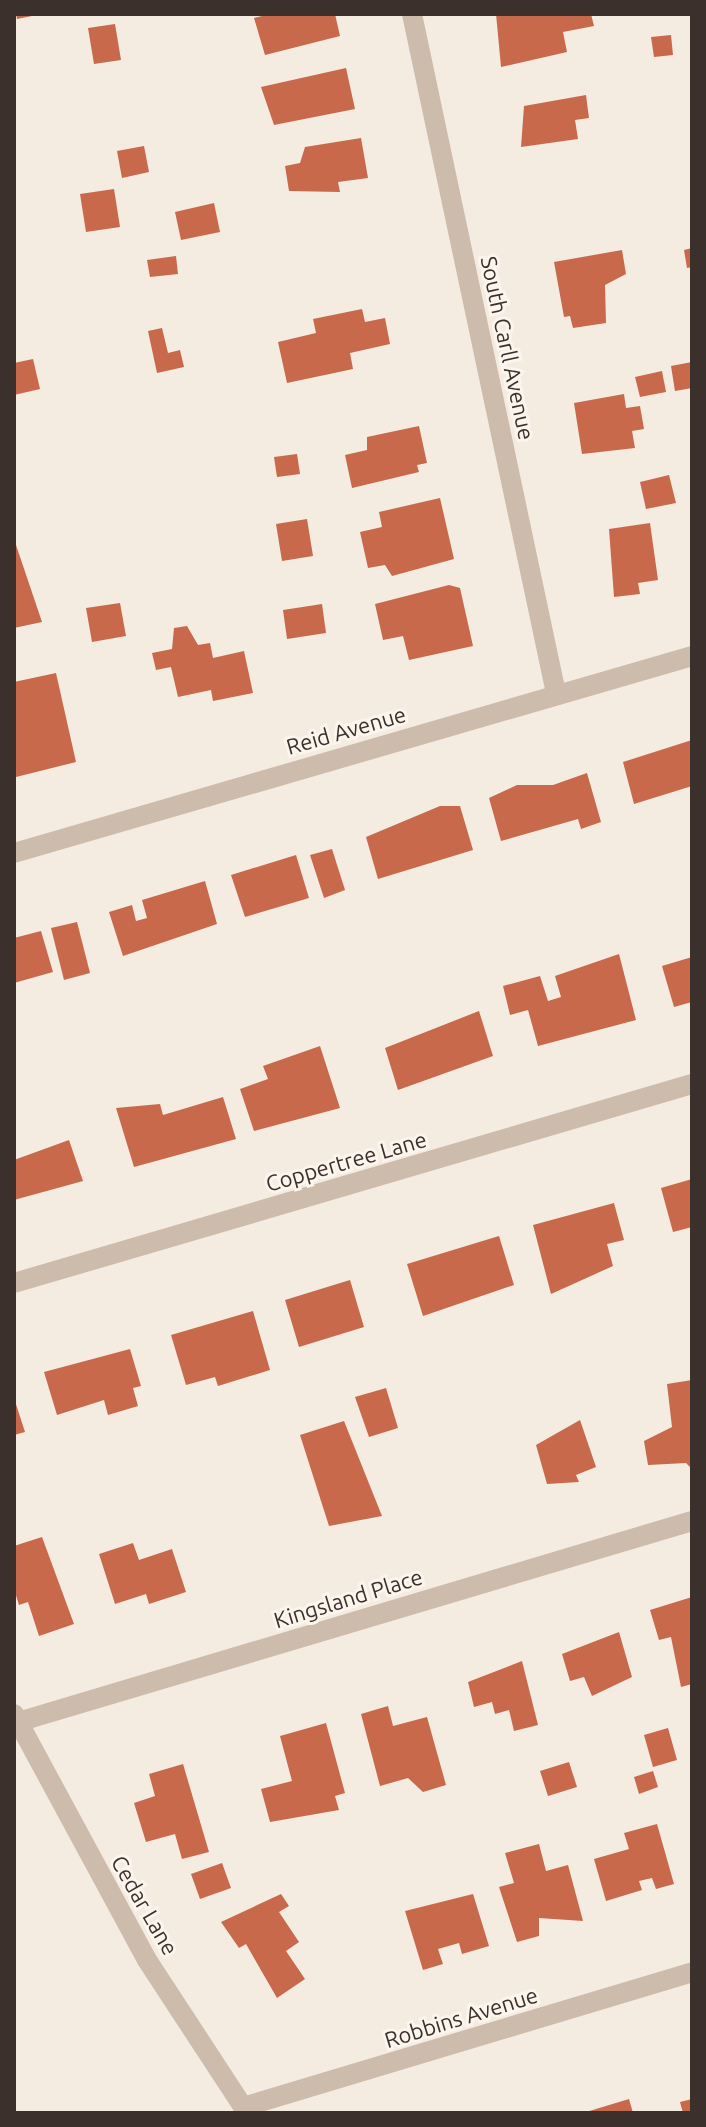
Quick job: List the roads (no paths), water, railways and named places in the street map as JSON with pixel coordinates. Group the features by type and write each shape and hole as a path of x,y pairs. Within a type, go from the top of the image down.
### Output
{"street":[{"name":"South Carll Avenue","path":"412,14 556,693"},
{"name":"Reid Avenue","path":"14,853 556,693 692,656"},
{"name":"Coppertree Lane","path":"14,1283 692,1084"},
{"name":"Kingsland Place","path":"16,1718 692,1521"},
{"name":"Cedar Lane","path":"16,1718 147,1960 245,2110"},
{"name":"Robbins Avenue","path":"245,2110 692,1972"}]}
